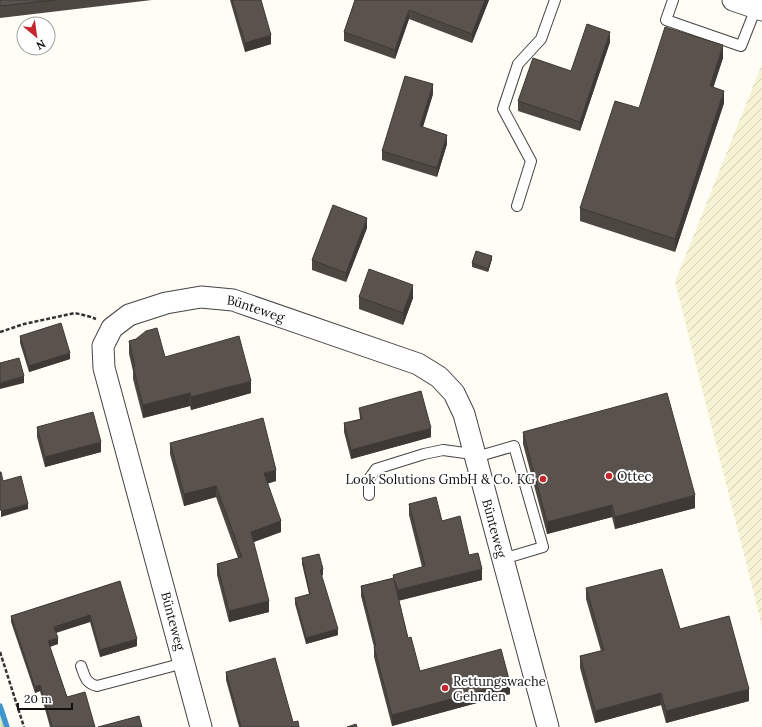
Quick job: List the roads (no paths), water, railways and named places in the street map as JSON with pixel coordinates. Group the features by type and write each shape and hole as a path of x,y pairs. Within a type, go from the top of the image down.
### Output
{"street":[{"path":"733,0 759,9"},
{"name":"Bünteweg","path":"202,727 104,368 103,346 112,328 129,316 166,303 201,297 233,300 418,364 439,376 454,393 464,414 548,727"}],"lane":[{"path":"518,206 530,161 503,109 518,64 541,39 555,0"},
{"path":"673,0 666,20 741,46 759,9"},
{"path":"369,495 369,479 376,469 444,450 475,454 514,446 543,547 503,559"},
{"path":"81,666 86,680 90,684 97,686 184,663"}],"waterway":[{"path":"0,706 7,727"}],"place":[{"name":"Ottec","path":"609,476"},
{"name":"Look Solutions GmbH & Co. KG","path":"543,479"},
{"name":"Rettungswache Gehrden","path":"445,688"}]}
